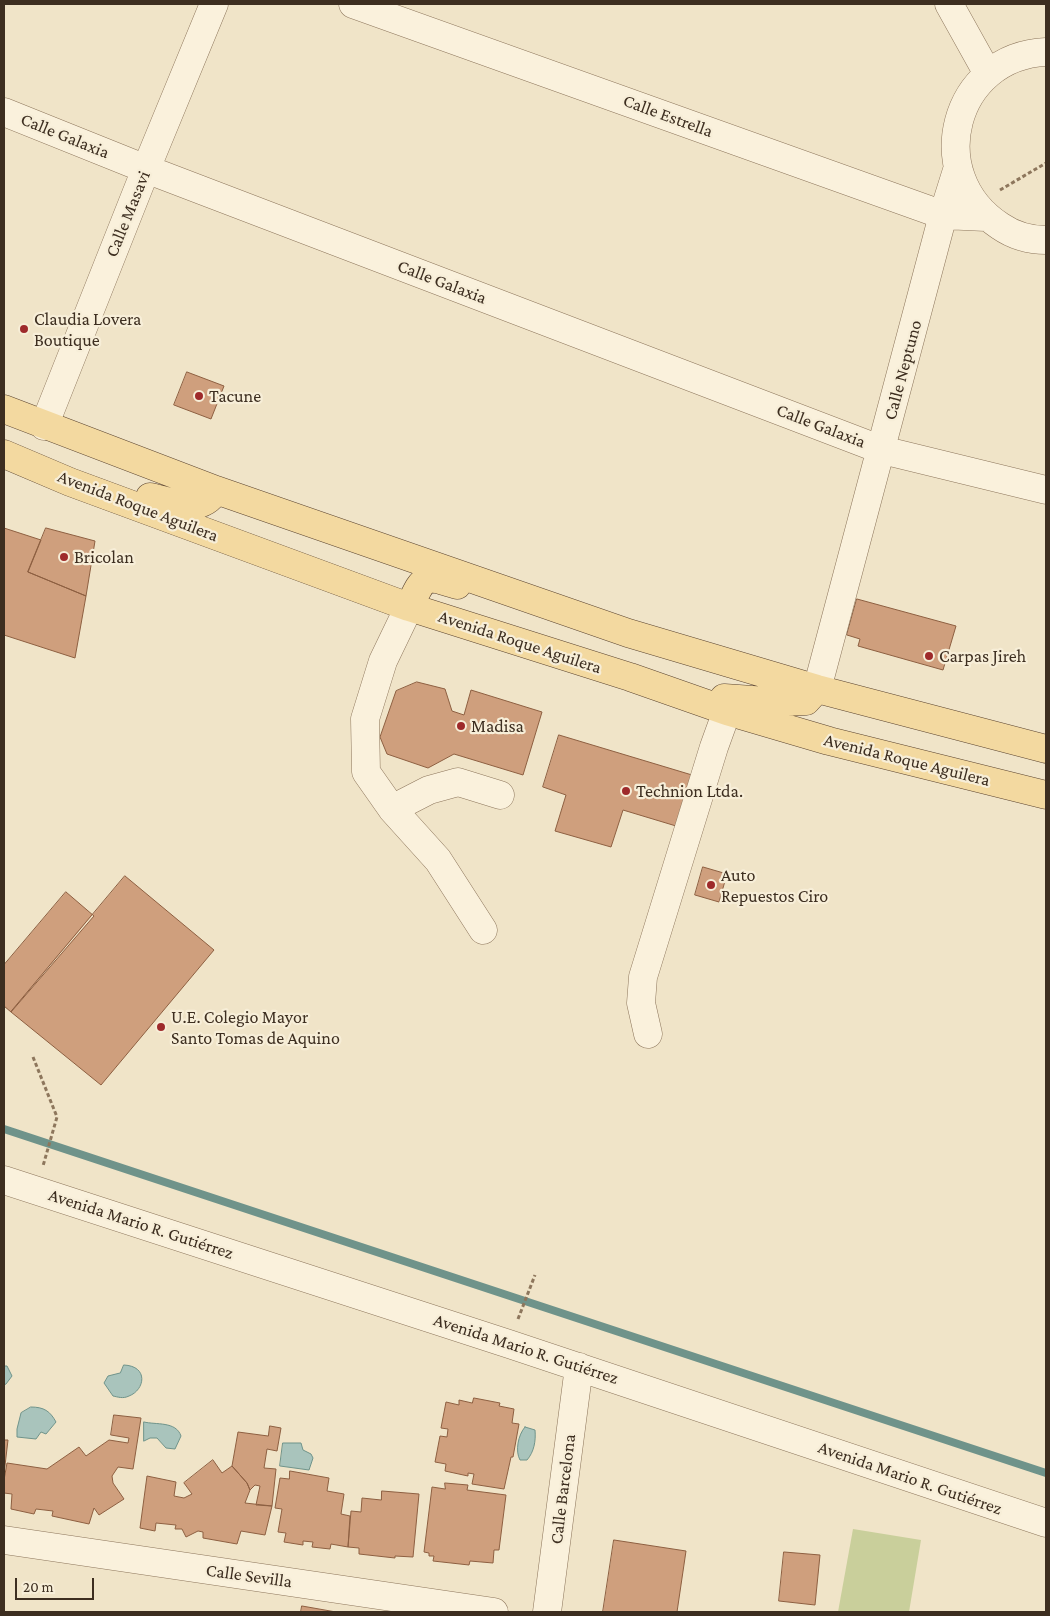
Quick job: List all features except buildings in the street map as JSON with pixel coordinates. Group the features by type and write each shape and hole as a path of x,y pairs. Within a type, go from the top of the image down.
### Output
{"main road":[{"path":"4,409 44,426 216,490 628,633 817,689 1046,749"},
{"name":"Avenida Roque Aguilera","path":"4,454 70,482 409,607 630,677 727,711 829,741 1046,795"},
{"path":"70,482 196,506 208,502 216,490"},
{"path":"409,607 421,583 426,579 435,578 513,604 540,603"},
{"path":"684,696 792,702 806,701 817,689"}],"street":[{"name":"Calle Masavi","path":"44,426 214,4"},
{"name":"Calle Estrella","path":"353,4 943,214 982,211"},
{"path":"949,4 988,74"},
{"path":"1046,52 1034,52 1010,60 988,74 971,94 959,118 955,144 958,167 968,194 982,211 1010,232 1038,240 1046,240"},
{"name":"Calle Galaxia","path":"4,112 146,169 882,450 1046,490"},
{"name":"Calle Neptuno","path":"817,689 882,450 943,214 958,167"},
{"path":"409,607 388,646 365,719 366,772 392,809 438,860 483,930"},
{"path":"648,1034 641,1003 643,977 714,747 727,711"},
{"path":"392,809 429,790 458,782 500,794"},
{"name":"Avenida Mario R. Gutiérrez","path":"4,1180 580,1367 1046,1523"},
{"name":"Calle Barcelona","path":"547,1612 580,1367"},
{"name":"Calle Sevilla","path":"4,1540 494,1612"}],"path":[{"path":"982,211 1005,186 1046,163"},
{"path":"33,1057 57,1117 42,1169"},
{"path":"516,1324 535,1275"}],"green space":[{"path":"853,1529 921,1540 909,1612 838,1612"}],"water":[{"path":"124,1365 138,1369 142,1379 141,1384 134,1393 123,1398 113,1396 104,1383 108,1376 120,1373"},
{"path":"4,1366 7,1366 12,1376 4,1385"},
{"path":"31,1407 46,1410 56,1422 46,1434 41,1432 36,1439 17,1437 21,1413"},
{"path":"144,1422 165,1424 175,1428 181,1436 175,1449 166,1448 157,1438 150,1438 144,1441"},
{"path":"525,1427 535,1430 535,1442 527,1460 520,1460 518,1456 518,1443"},
{"path":"283,1443 301,1443 303,1450 311,1454 313,1458 309,1470 280,1466"}],"waterway":[{"path":"4,1129 1046,1473"}],"place":[{"name":"Claudia Lovera Boutique","path":"24,329"},
{"name":"Tacune","path":"199,396"},
{"name":"Bricolan","path":"64,557"},
{"name":"Carpas Jireh","path":"929,656"},
{"name":"Madisa","path":"461,726"},
{"name":"Technion Ltda.","path":"626,791"},
{"name":"Auto Repuestos Ciro","path":"711,885"},
{"name":"U.E. Colegio Mayor Santo Tomas de Aquino","path":"161,1027"}]}
